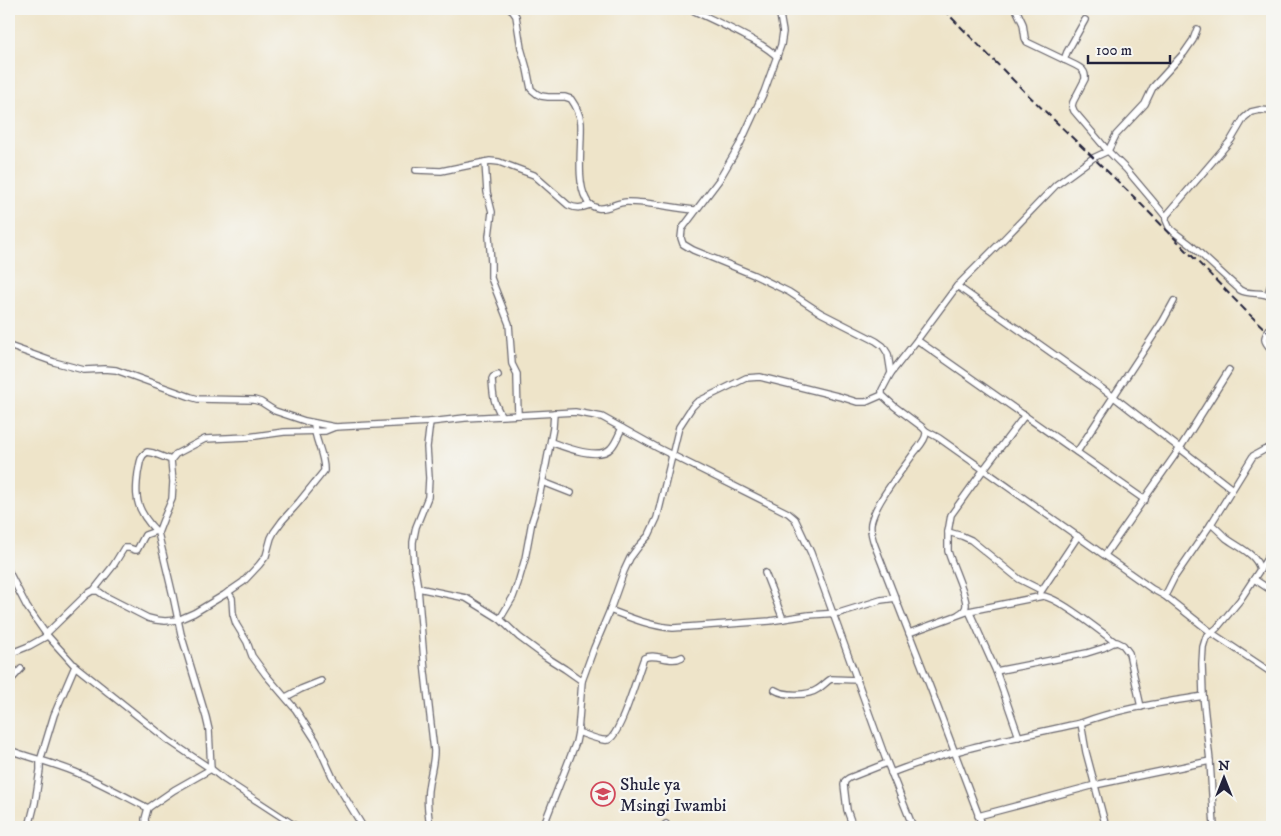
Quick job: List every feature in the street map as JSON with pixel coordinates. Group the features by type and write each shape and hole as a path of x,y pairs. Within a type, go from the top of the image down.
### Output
{"street":[{"path":"511,9 516,16 521,48 531,89 541,96 571,99 577,109 581,124 580,154 582,180 586,199 590,205"},
{"path":"690,9 763,46 777,58"},
{"path":"779,9 782,32 781,45 764,92 740,144 719,180 682,229 681,238 683,244 693,250 754,275 789,292 829,317 876,341 883,346 888,354 891,373"},
{"path":"1016,9 1023,24 1027,42 1081,68 1084,72 1086,75 1085,79 1073,102 1075,113 1108,152 1134,178 1166,217 1169,227 1240,290 1246,293 1270,296 1268,289 1272,286"},
{"path":"1064,60 1085,20"},
{"path":"882,395 882,390 891,373 956,286 1056,185 1093,158 1108,152 1116,135 1142,107 1153,88 1184,53 1193,40 1197,29"},
{"path":"1166,217 1167,213 1231,140 1244,118 1251,112 1260,110 1272,111"},
{"path":"485,162 487,192 492,212 489,236 491,278 509,324 512,364 517,374 518,415"},
{"path":"416,170 441,171 485,162 499,162 530,173 561,200 576,208 590,205 602,209 625,202 695,210"},
{"path":"956,286 1114,397 1232,489"},
{"path":"1078,452 1174,301"},
{"path":"1272,325 1264,336 1265,343 1272,350"},
{"path":"917,340 1145,500"},
{"path":"9,346 54,362 84,370 104,368 116,370 190,397 254,400 261,402 275,412 335,427 430,422 501,415 576,412 602,416 658,448 784,511 794,517 811,553 887,764 913,827"},
{"path":"1105,555 1180,448 1229,370"},
{"path":"498,375 492,379 493,396 501,415"},
{"path":"543,827 571,757 578,732 582,682 594,648 630,558 649,535 657,518 673,455 676,435 679,427 695,403 746,378 760,377 842,396 857,402 866,402 882,395"},
{"path":"882,395 926,431 984,469 1152,589 1165,596 1212,633 1272,673"},
{"path":"500,619 513,597 525,559 551,442 554,413"},
{"path":"959,614 966,608 966,602 948,551 948,532 951,515 1025,415"},
{"path":"430,422 427,447 428,497 416,527 413,542 434,751 427,804 430,827"},
{"path":"94,590 148,618 165,621 178,620 194,612 243,582 266,556 271,538 282,521 324,471 314,423"},
{"path":"157,532 172,499 171,460 176,454 205,439 248,437 314,430 325,431 335,427"},
{"path":"551,442 566,448 602,453 610,450 622,428"},
{"path":"926,431 923,441 885,495 874,515 871,533 983,827"},
{"path":"1165,596 1253,456 1272,447"},
{"path":"171,460 147,452 142,456 137,497 141,509 157,532 181,634 209,730 211,769"},
{"path":"542,482 571,493"},
{"path":"1211,524 1257,561 1260,570"},
{"path":"9,654 29,646 46,635 87,594 94,590 113,566 124,548 137,550 145,535 157,532"},
{"path":"948,532 971,540 1019,579 1041,590"},
{"path":"1038,597 1078,536"},
{"path":"1214,827 1210,761 1203,696 1202,653 1206,637 1212,633 1240,600 1272,551"},
{"path":"9,572 27,607 46,635 75,666 168,740 297,827"},
{"path":"765,572 783,619"},
{"path":"1254,579 1272,591"},
{"path":"418,588 466,598 500,619 519,637 582,682"},
{"path":"228,592 232,598 236,624 247,642 252,656 296,710 316,742 332,776 363,827"},
{"path":"909,633 969,611 1047,596 1066,607 1115,642 1123,645 1129,652 1141,707"},
{"path":"610,610 647,624 673,628 760,622 832,614 846,612 880,600 896,598"},
{"path":"969,611 996,671 1019,737"},
{"path":"996,671 1087,653 1115,642"},
{"path":"578,732 604,740 611,738 617,732 624,716 644,658 650,656 674,660 682,657"},
{"path":"29,827 35,803 40,761 54,715 75,666"},
{"path":"9,682 21,669"},
{"path":"775,690 790,694 803,693 818,690 831,679 857,680"},
{"path":"286,697 321,681"},
{"path":"891,773 913,764 954,752 1081,723 1141,707 1203,696"},
{"path":"1081,723 1086,752 1106,827"},
{"path":"9,750 40,761 50,762 90,778 148,808"},
{"path":"978,816 1095,785 1210,761"},
{"path":"853,827 847,810 845,781 887,764"},
{"path":"146,827 145,819 148,808 174,790 211,769"}],"railway":[{"path":"943,9 1272,336"}],"place":[{"name":"Shule ya Msingi Iwambi","path":"603,794"}]}
